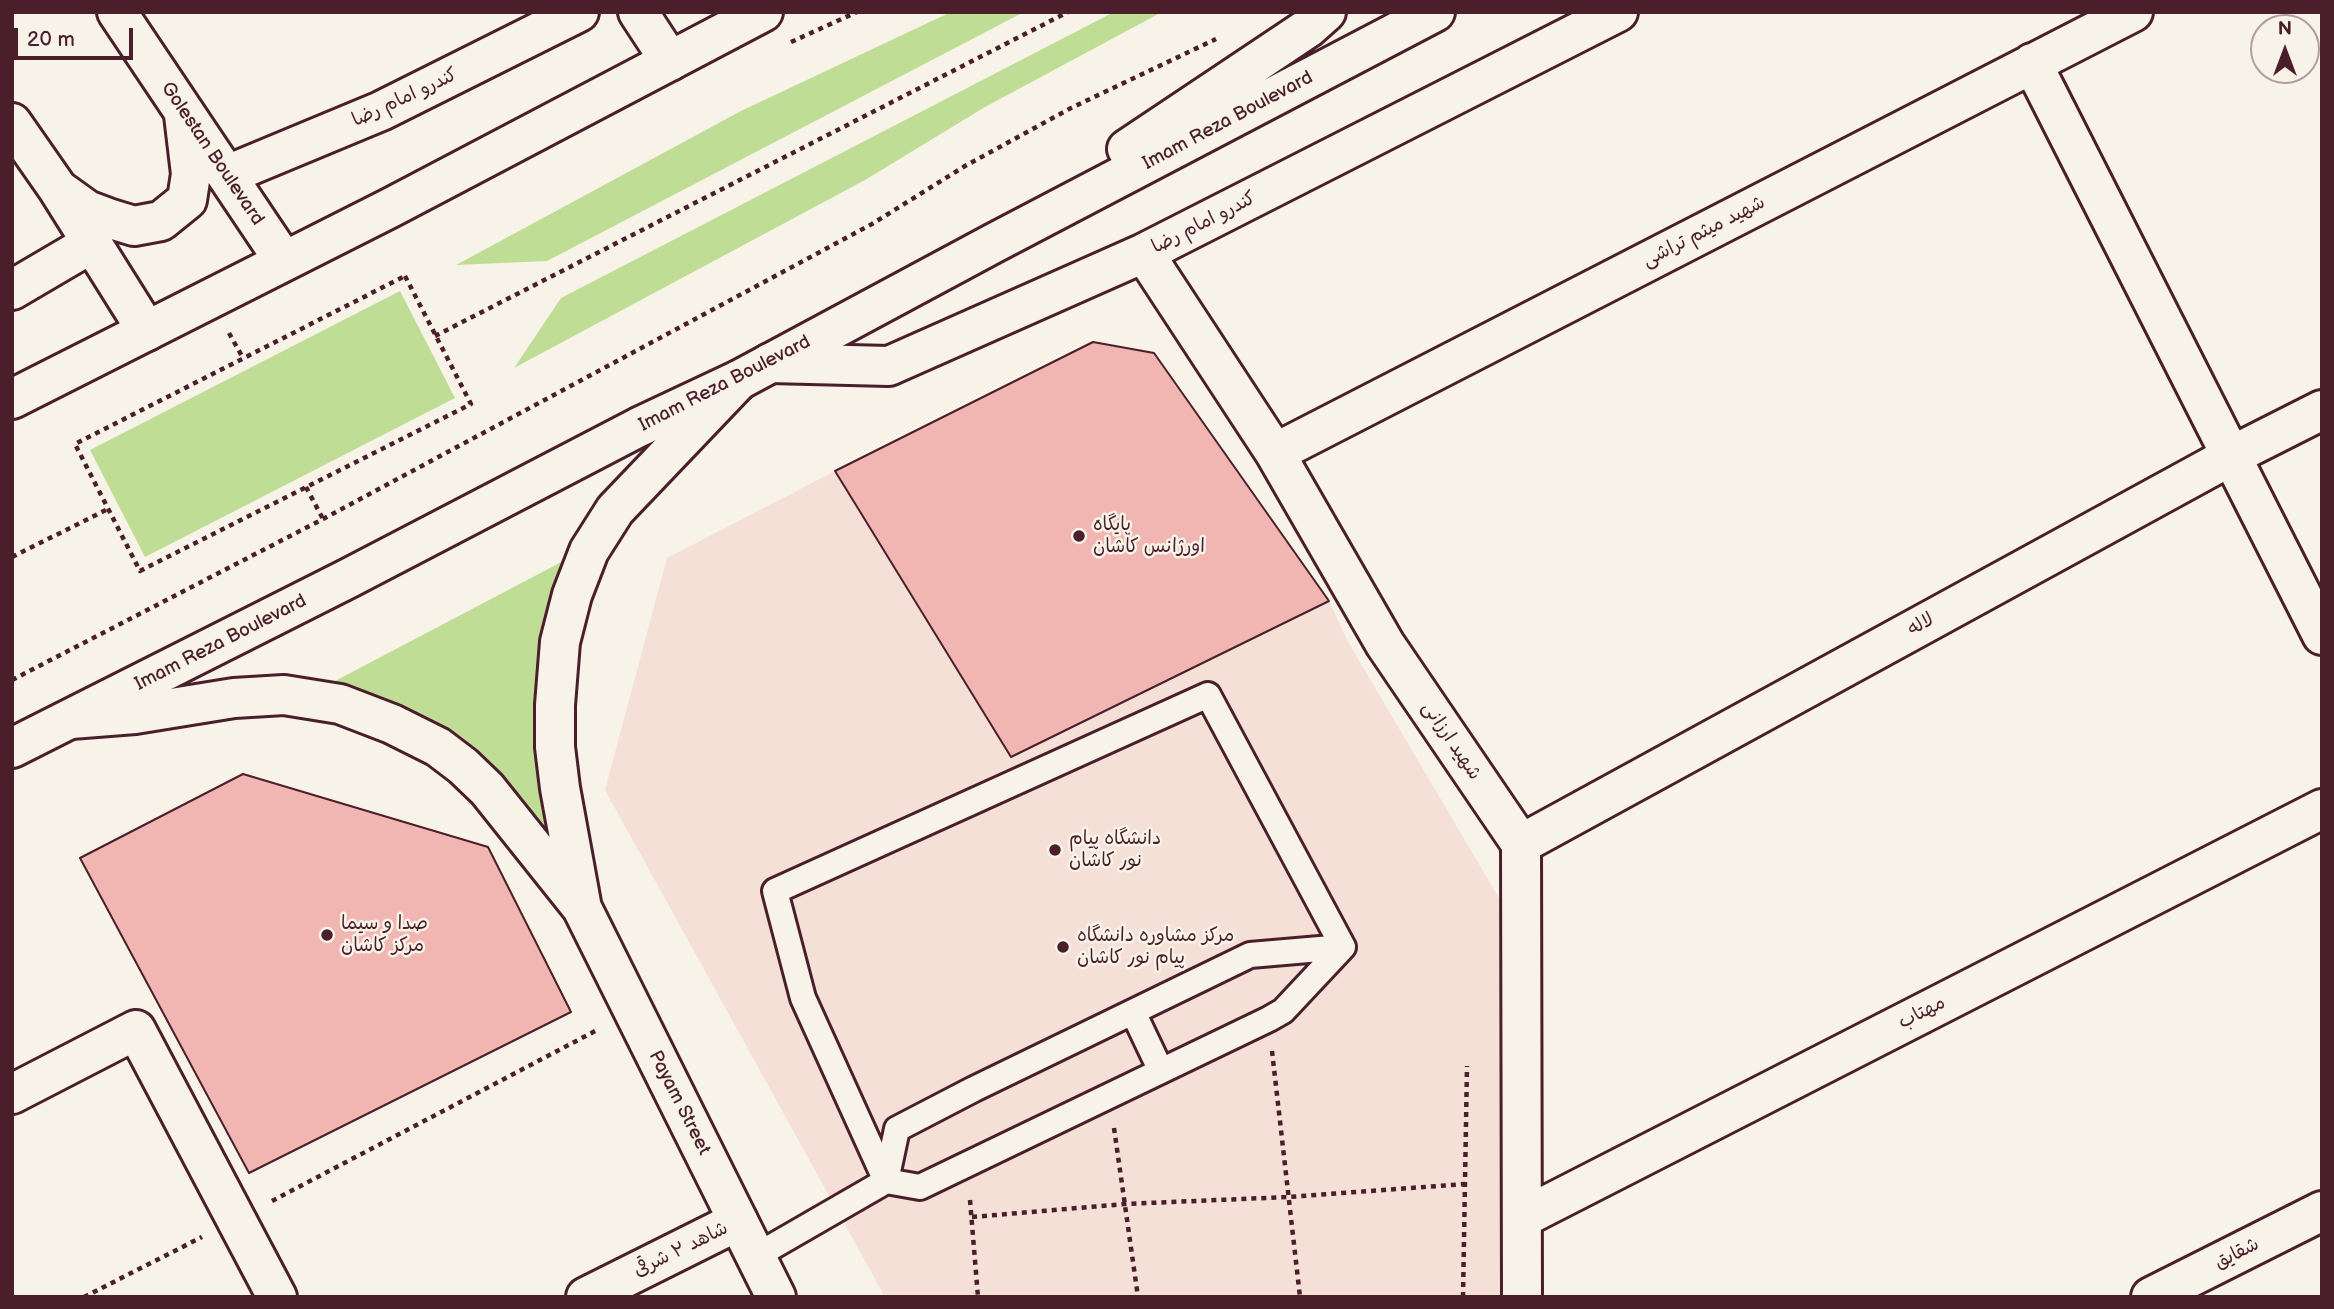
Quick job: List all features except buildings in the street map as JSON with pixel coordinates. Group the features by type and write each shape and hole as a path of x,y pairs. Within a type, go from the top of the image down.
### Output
{"street":[{"name":"Golestan Boulevard","path":"117,12 284,261"},
{"name":"کندرو امام رضا","path":"227,175 382,111 579,12"},
{"path":"638,12 670,61"},
{"path":"12,399 390,208 762,12"},
{"path":"969,256 1308,28 1326,12"},
{"name":"Imam Reza Boulevard","path":"15,748 639,427 755,372 969,256 1435,12"},
{"name":"کندرو امام رضا","path":"755,372 889,366 1144,253 1618,12"},
{"name":"شهید میثم تراشی","path":"1275,453 2133,12"},
{"path":"2032,63 2322,635"},
{"path":"58,189 87,210 111,219 134,226 161,221 187,200 191,174 184,110"},
{"path":"12,123 58,189 148,331"},
{"path":"12,290 92,243"},
{"name":"شهید ارزانی","path":"1144,253 1275,453 1385,643 1521,844"},
{"path":"582,908 555,747 560,642 572,594 589,551 615,510 755,372"},
{"name":"لاله","path":"1521,844 2231,456 2322,410"},
{"path":"71,719 135,714 234,698 284,695 340,704 393,724 438,747 487,789 582,908"},
{"name":"مهتاب","path":"1522,1218 2322,808"},
{"path":"1521,844 1522,1297"},
{"name":"Payam Street","path":"582,908 776,1297"},
{"path":"12,1094 136,1030 276,1297"},
{"name":"شقایق","path":"2151,1297 2322,1211"},
{"name":"شاهد ۲ شرقی","path":"586,1297 738,1221"}],"lane":[{"path":"886,1181 803,998 775,891 1208,695 1343,947"},
{"path":"886,1181 897,1129 1250,956 1343,947"},
{"path":"756,1256 886,1181 920,1186 1269,1019 1283,1011 1343,947"},
{"path":"1133,1012 1161,1071"}],"path":[{"path":"435,335 1068,12"},
{"path":"12,680 323,519 872,224 965,166 1071,108 1224,35"},
{"path":"405,276 471,404 140,571 75,444 243,358 405,276"},
{"path":"226,326 243,358"},
{"path":"306,487 323,519"},
{"path":"12,558 108,509"},
{"path":"84,1297 634,1011"},
{"path":"1269,1019 1300,1297"},
{"path":"1463,1297 1467,1066"},
{"path":"1109,1097 1138,1297"},
{"path":"968,1164 978,1297"},
{"path":"972,1217 1125,1204 1465,1184"}],"shaded area":[{"name":"دانشگاه پیام نور کاشان","path":"835,471 1329,601 1347,640 1506,910 1506,1297 885,1297 605,790 667,558"}],"green space":[{"path":"951,12 1024,12 547,261 456,265 741,111"},
{"path":"1114,12 1162,12 985,107 865,180 514,368 561,298"},
{"path":"400,291 455,398 145,557 90,450"},
{"path":"569,558 540,642 536,686 538,736 560,857 522,800 496,769 463,742 391,702 335,681"}],"place":[{"name":"پایگاه اورژانس کاشان","path":"1079,536"},
{"name":"دانشگاه پیام نور کاشان","path":"1055,850"},
{"name":"صدا و سیما مرکز کاشان","path":"327,935"},
{"name":"مرکز مشاوره دانشگاه پیام نور کاشان","path":"1063,947"}]}
